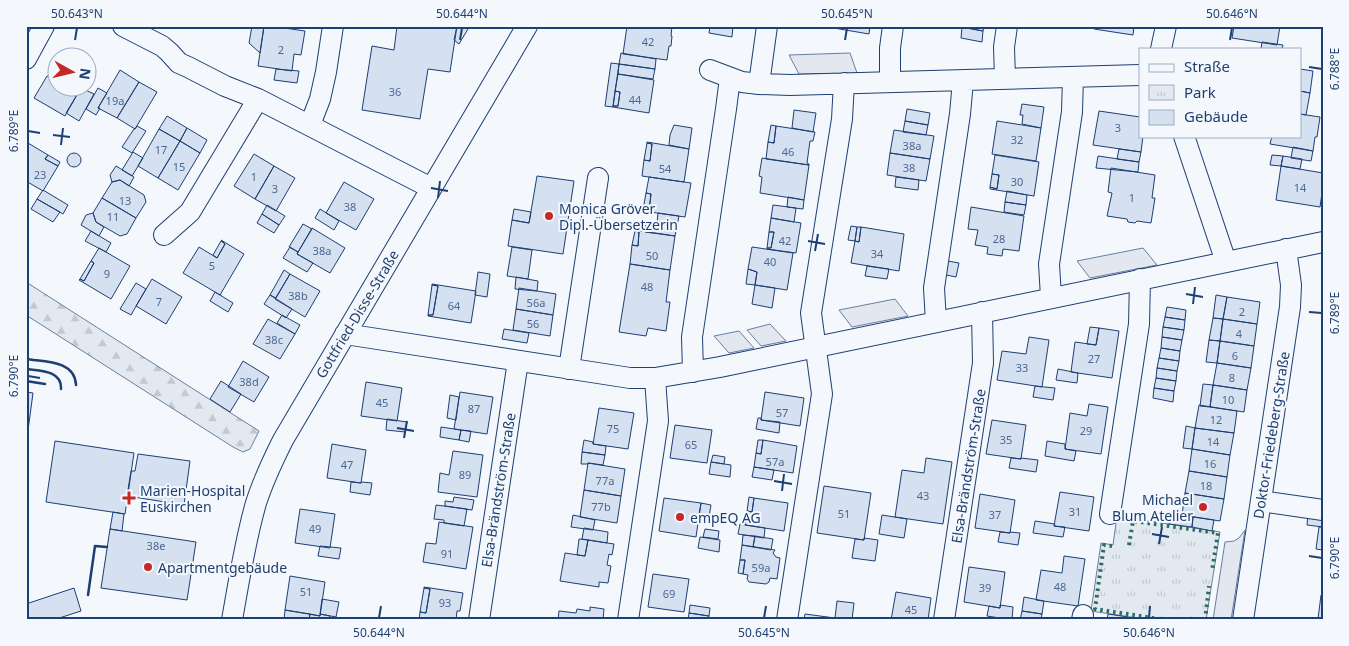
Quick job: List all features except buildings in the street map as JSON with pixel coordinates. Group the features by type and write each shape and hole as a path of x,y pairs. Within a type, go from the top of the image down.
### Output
{"street":[{"path":"26,59 44,26"},
{"path":"123,26 162,46 188,67 225,86 258,99 431,188"},
{"path":"310,126 320,99 333,26"},
{"name":"Gottfried-Disse-Straße","path":"232,620 249,530 268,472 283,440 527,26"},
{"path":"759,84 767,26"},
{"path":"890,82 890,48 893,26"},
{"path":"1005,79 1004,48 1007,26"},
{"path":"1161,48 1166,26"},
{"path":"710,70 742,82 759,84 963,81 1139,75"},
{"path":"1052,297 1049,264 1072,112 1073,76"},
{"path":"693,372 692,337 730,78"},
{"path":"936,322 934,288 960,114 963,81"},
{"path":"787,620 822,394 811,313 842,119 844,83"},
{"path":"164,235 190,212 258,99"},
{"path":"1185,138 1226,262"},
{"path":"569,369 598,178"},
{"path":"345,334 630,378 655,378 693,372 1323,242"},
{"name":"Doktor-Friedeberg-Straße","path":"1243,620 1290,308 1291,285 1286,249"},
{"path":"1110,514 1139,324 1140,280"},
{"name":"Elsa-Brändström-Straße","path":"944,620 983,364 982,312"},
{"name":"Elsa-Brändström-Straße","path":"479,620 518,361"},
{"path":"628,620 658,421 655,378"},
{"path":"1261,501 1323,510"}],"green space":[{"path":"26,282 259,431 250,449 243,452 233,447 26,315"},
{"path":"1117,516 1220,532 1206,620 1150,620 1091,611 1101,543 1113,545"}],"shaded area":[{"path":"850,53 857,73 799,74 789,55"},
{"path":"1143,248 1157,265 1090,278 1077,261"},
{"path":"895,299 908,316 852,327 839,310"},
{"path":"770,324 786,341 761,346 747,330"},
{"path":"739,331 754,348 729,353 714,336"},
{"path":"1245,530 1231,620 1213,620 1225,542 1234,541 1239,538"}],"hedge":[{"path":"1129,545 1133,521 1218,533 1212,571"},
{"path":"1112,546 1104,545 1095,609 1166,620"},
{"path":"1205,620 1209,586"}],"wall":[{"path":"26,359 50,362 65,367 74,377 76,385"},
{"path":"26,369 43,371 54,375 58,378 61,389"},
{"path":"26,381 45,384"},
{"path":"88,595 95,546 107,547"}],"place":[{"name":"Monica Gröver Dipl.-Übersetzerin","path":"549,216"},
{"name":"Marien-Hospital Euskirchen","path":"129,498"},
{"name":"Michael Blum Atelier","path":"1203,507"},
{"name":"empEQ AG","path":"680,517"},
{"name":"Apartmentgebäude","path":"148,567"}]}
